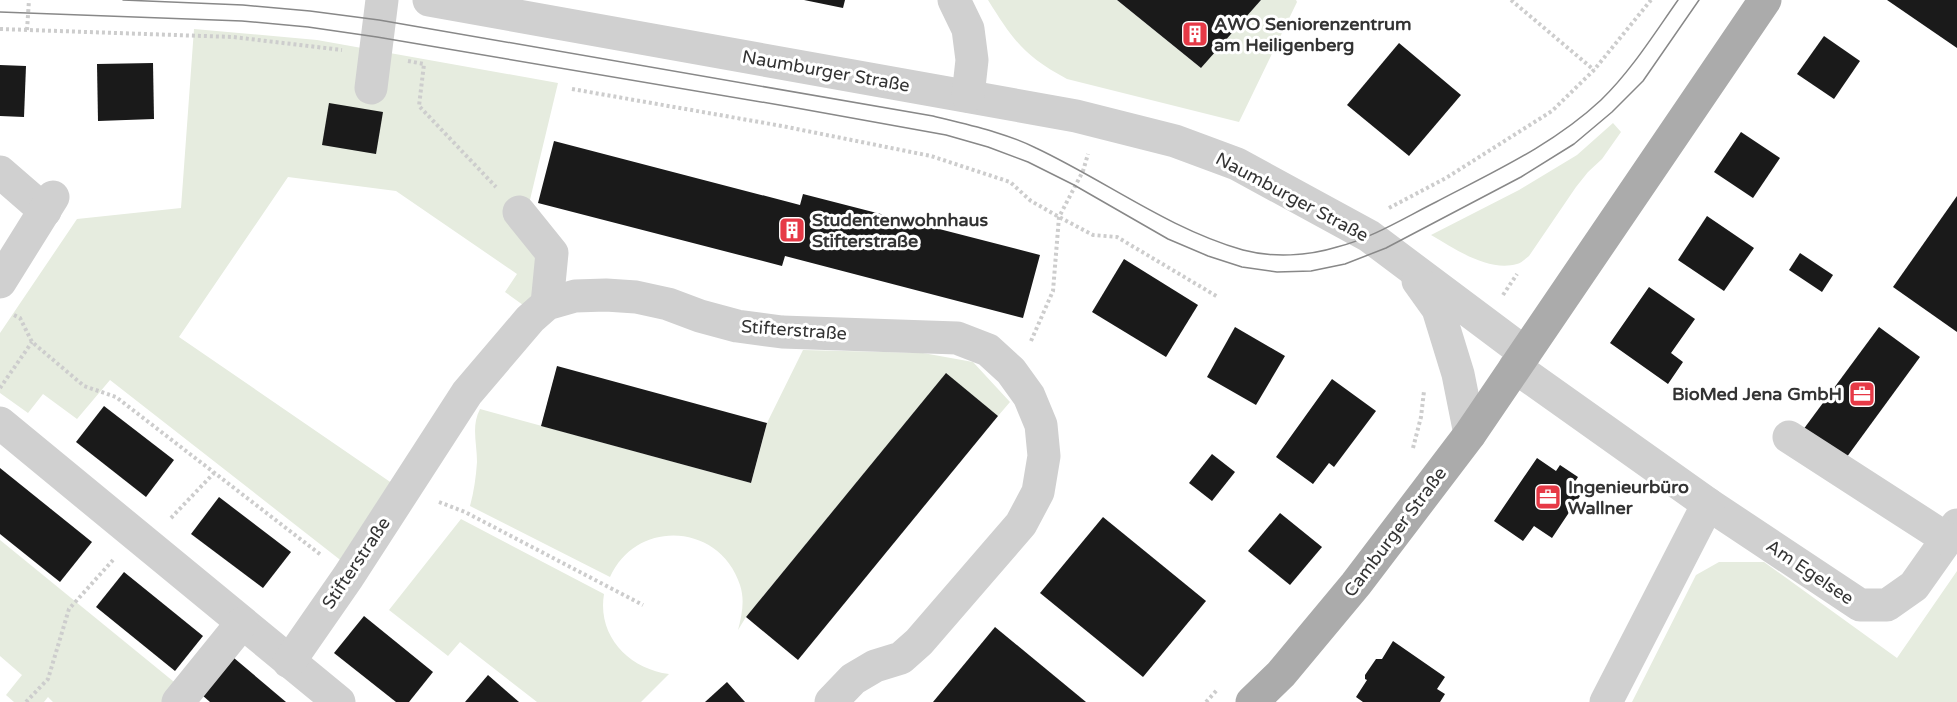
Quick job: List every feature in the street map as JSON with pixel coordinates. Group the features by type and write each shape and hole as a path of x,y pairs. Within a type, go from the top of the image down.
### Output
{"main road":[{"path":"1520,360 1766,0"},
{"name":"Camburger Straße","path":"1252,702 1281,674 1356,584 1470,434 1520,360"}],"street":[{"path":"371,88 382,0"},
{"name":"Naumburger Straße","path":"429,0 1076,116 1175,141 1237,164 1354,226 1405,263 1520,360"},
{"path":"954,0 968,29 972,60 968,96"},
{"path":"0,172 49,204 0,282"},
{"path":"519,212 552,253 547,304"},
{"path":"1405,263 1438,309 1458,375 1470,434"},
{"name":"Stifterstraße","path":"289,662 348,577 466,393 530,319 547,304 575,296 636,297 668,304 737,326 782,332 957,338 988,350 1011,371 1029,396 1041,425 1044,456 1038,492 1021,524 919,642 901,658 875,666 853,679 831,702"},
{"name":"Am Egelsee","path":"1520,360 1708,504 1860,605 1887,605 1914,586 1952,532"},
{"path":"0,423 339,702"},
{"path":"1789,437 1952,532"},
{"path":"1606,702 1708,504"},
{"path":"178,702 242,623"}],"path":[{"path":"27,30 28,0"},
{"path":"1511,0 1594,70"},
{"path":"1388,208 1446,178 1552,111 1594,70 1651,0"},
{"path":"0,29 233,37 375,54"},
{"path":"572,89 782,126 931,156 1010,182 1031,201 1059,217 1093,235 1117,237 1218,297"},
{"path":"419,106 519,212"},
{"path":"1027,350 1053,291 1059,217 1083,171 1089,154 1083,147"},
{"path":"10,313 20,318 32,342 84,386 116,398 348,577"},
{"path":"0,388 32,342"},
{"path":"1410,456 1421,417 1424,388"},
{"path":"26,702 48,679 69,609 136,535 166,523 214,473"},
{"path":"405,489 465,512 643,605"},
{"path":"1206,702 1221,685"}],"shaded area":[{"path":"988,0 1117,0 1201,68 1261,0 1296,0 1297,2 1239,122 1067,79 1040,63 1021,46"},
{"path":"194,29 317,40 558,83 528,208 541,257 534,299 523,305 505,292 517,274 396,191 288,177 179,337 399,488 348,566 110,380 77,419 43,394 28,413 0,393 0,333 77,219 181,208"},
{"path":"1613,123 1621,132 1602,159 1576,187 1529,256 1520,263 1506,266 1483,262 1431,235 1519,190 1577,155"},
{"path":"803,350 923,353 973,362 1010,402 998,416 946,374 746,617 738,630 742,608 740,585 730,564 715,549 697,540 678,536 658,537 639,545 623,558 610,577 470,506 475,484 477,462 475,435 477,415 480,409 751,483 767,423"},
{"path":"461,519 604,594 603,609 606,624 619,648 641,665 669,674 641,702 537,702 460,642 448,656 389,610"},
{"path":"0,540 179,686 166,702 53,702 48,697 44,702 14,702 6,695 22,675 0,656"},
{"path":"1719,562 1764,562 1897,658 1957,571 1957,702 1632,702 1696,575"}],"building":[{"path":"804,0 845,0 843,8"},
{"name":"AWO Seniorenzentrum am Heiligenberg","path":"1117,0 1261,0 1201,68"},
{"path":"1887,0 1957,0 1957,48"},
{"path":"1824,36 1860,61 1834,99 1797,74"},
{"path":"1399,43 1461,95 1409,156 1347,105"},
{"path":"153,63 154,119 98,121 97,64"},
{"path":"0,65 26,66 24,117 0,116"},
{"path":"329,103 383,112 376,154 322,145"},
{"path":"1741,132 1780,158 1753,198 1714,172"},
{"name":"Studentenwohnhaus Stifterstraße","path":"554,141 800,205 803,194 1040,255 1023,318 785,256 782,266 538,203"},
{"path":"1957,196 1957,332 1893,287"},
{"path":"1707,216 1754,248 1724,291 1678,260"},
{"path":"1800,253 1833,275 1822,292 1789,270"},
{"path":"1124,259 1198,305 1166,357 1092,312"},
{"path":"1649,287 1695,319 1671,353 1683,362 1668,384 1610,343"},
{"path":"1235,327 1285,356 1256,405 1207,377"},
{"path":"1879,327 1920,357 1841,465 1800,434"},
{"path":"557,366 767,423 751,483 541,426"},
{"path":"946,373 998,416 798,660 746,617"},
{"path":"1332,379 1376,411 1334,467 1329,463 1313,484 1276,457"},
{"path":"104,406 174,460 146,497 76,442"},
{"path":"1212,454 1235,472 1212,501 1189,483"},
{"path":"1537,458 1556,471 1560,465 1578,477 1574,483 1584,490 1552,538 1534,526 1523,541 1494,521"},
{"path":"0,468 92,542 60,582 0,534"},
{"path":"219,497 291,552 263,588 191,534"},
{"path":"1280,513 1322,547 1290,585 1248,551"},
{"path":"1103,517 1206,601 1143,677 1040,593"},
{"path":"124,572 203,636 175,671 96,607"},
{"path":"364,616 433,672 409,702 396,702 334,653"},
{"path":"995,627 1046,669 1086,702 933,702"},
{"path":"1393,641 1445,677 1437,689 1445,694 1440,702 1363,702 1356,697 1367,680 1365,675 1376,659 1382,659"},
{"path":"234,658 286,702 210,702 202,695"},
{"path":"488,675 519,702 465,702"},
{"path":"727,682 745,702 705,702"}],"tram line":[{"path":"123,0 243,5 379,20 933,116 986,129 1024,142 1163,217 1216,241 1254,253 1278,255 1314,252 1363,238 1479,180 1543,144 1582,116 1612,89 1642,52 1678,0"},
{"path":"0,12 242,21 308,27 946,135 1028,162 1074,185 1168,239 1208,256 1242,267 1277,272 1311,271 1345,264 1386,248 1521,177 1574,144 1612,112 1643,81 1699,0"}],"place":[{"name":"AWO Seniorenzentrum am Heiligenberg","path":"1195,34"},
{"name":"Studentenwohnhaus Stifterstraße","path":"792,230"},
{"name":"BioMed Jena GmbH","path":"1862,394"},
{"name":"Ingenieurbüro Wallner","path":"1548,497"}]}
